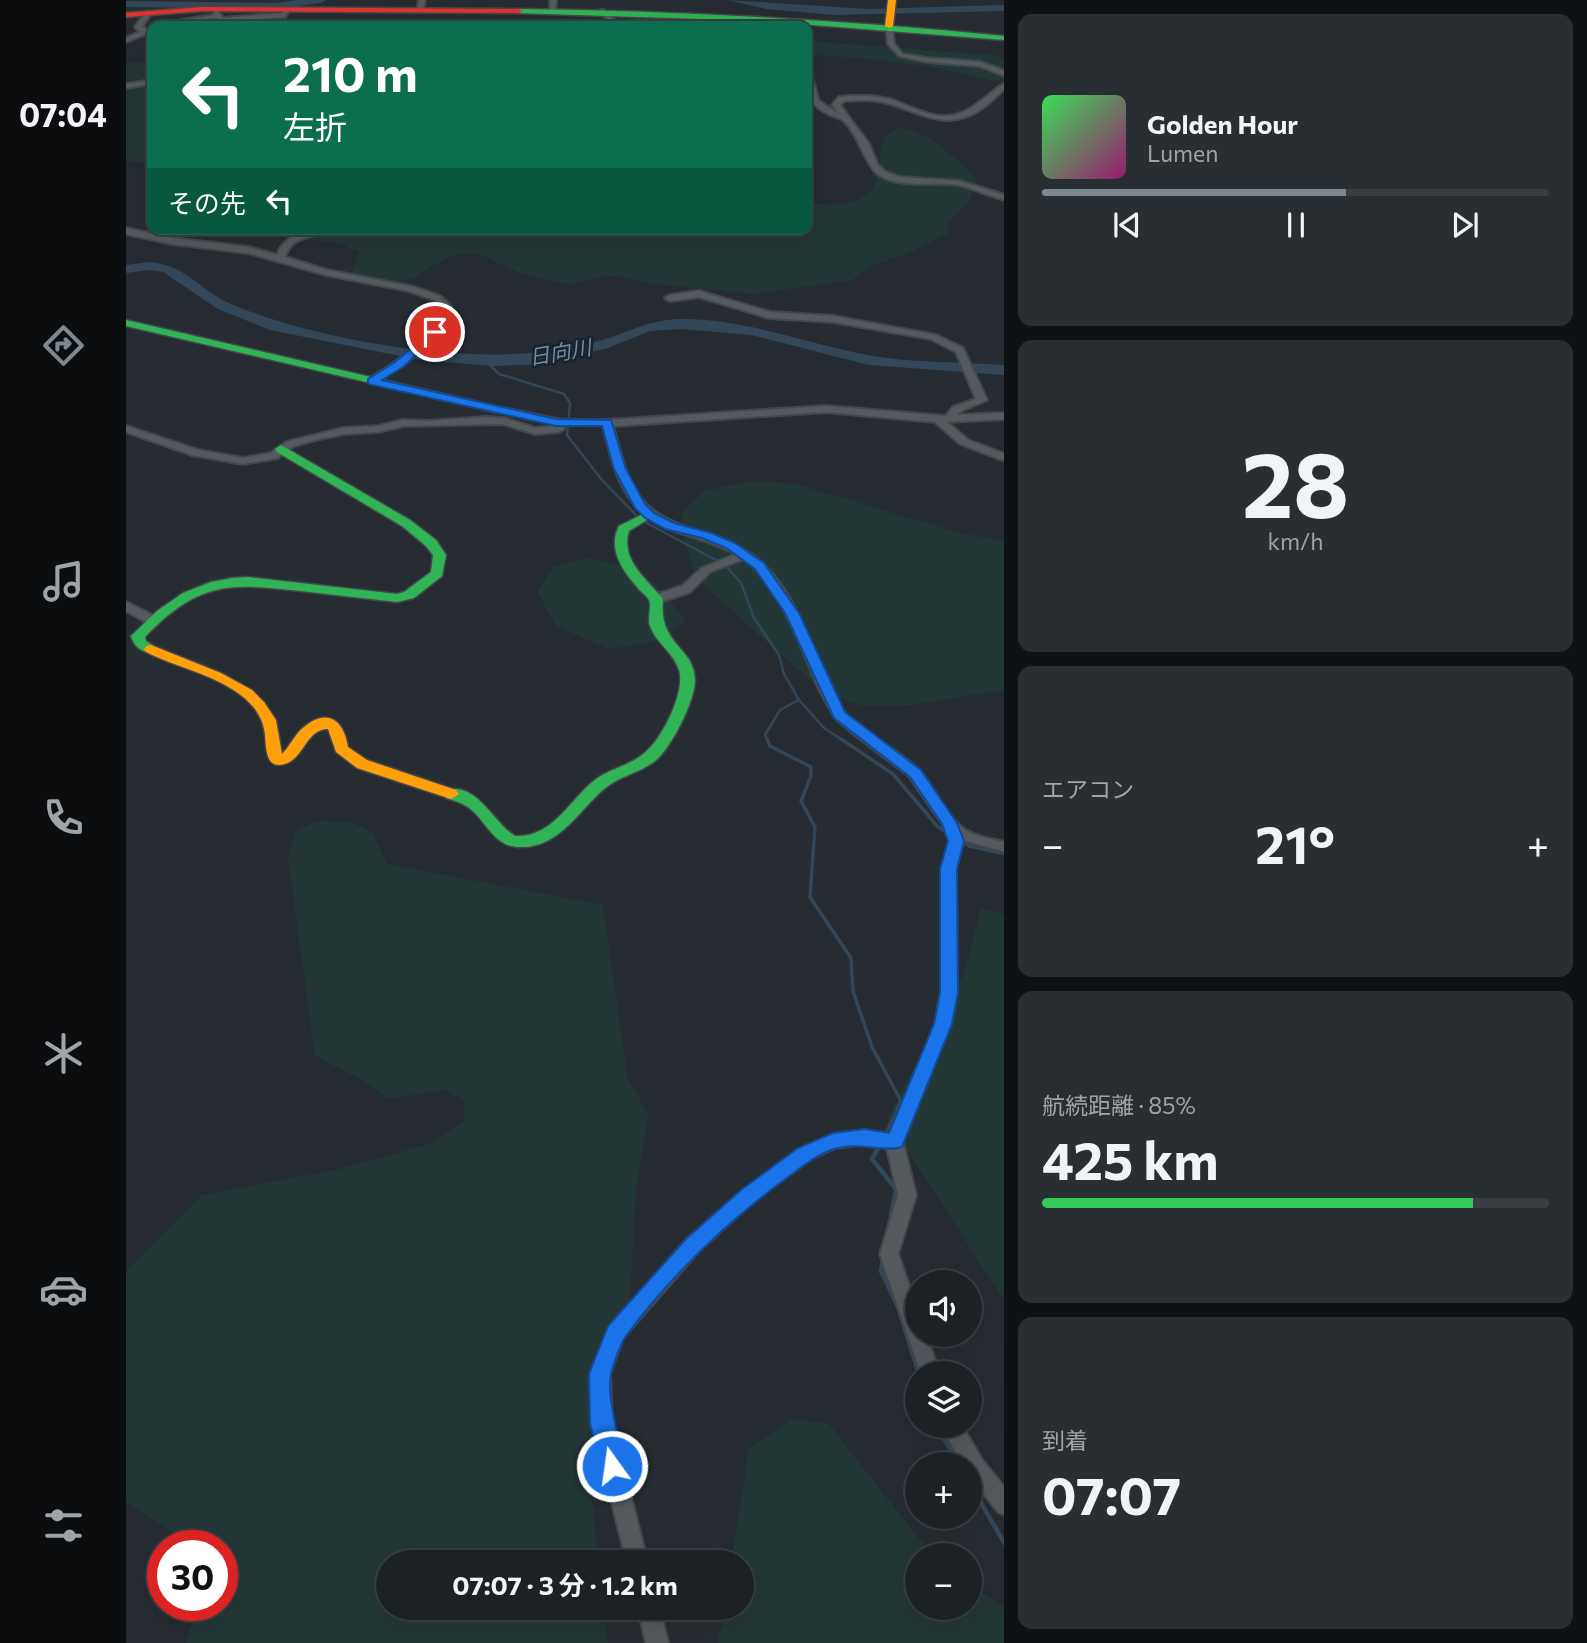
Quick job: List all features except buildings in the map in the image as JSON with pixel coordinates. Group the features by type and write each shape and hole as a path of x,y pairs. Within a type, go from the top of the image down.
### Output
{"street":[{"path":"185,20 255,6 286,9 421,5 553,6 602,11 891,11 1004,38"},
{"path":"217,12 221,20 285,15 286,9"},
{"path":"602,11 613,21"},
{"path":"891,11 891,44 901,55 984,65 1004,74"},
{"path":"126,15 149,12 217,12"},
{"path":"147,31 138,27 149,12"},
{"path":"126,40 147,33"},
{"path":"126,86 147,83"},
{"path":"1004,85 972,113 959,117 932,117 884,102 856,97 836,105 865,144 874,166 883,174 899,179 959,183 1004,198"},
{"path":"812,97 828,111 843,117"},
{"path":"126,231 172,241 241,249 353,279 411,289 441,301 449,309 446,317 420,348 372,381"},
{"path":"280,259 281,249 287,242 311,235"},
{"path":"670,298 693,293 706,295 769,315 842,320 878,330 927,335 950,343 962,353 982,400 957,409 944,418"},
{"path":"126,323 562,422 607,422 826,409 944,418 1004,416"},
{"path":"944,418 964,442 1004,458"},
{"path":"126,429 195,453 235,461 268,458 281,449 313,437 403,423 504,421 535,431 544,431 559,429 562,422"},
{"path":"607,422 626,485 649,515 670,526 719,540 746,555 759,566 792,613 839,715 910,768 949,823 956,841 949,869 949,993 943,1024 895,1142 894,1156 907,1193 903,1216 890,1244 889,1254 905,1300"},
{"path":"281,449 305,461 323,477 388,511 419,532 440,555 437,573 409,595 397,598 248,581 225,581 184,597 152,620 138,636 140,643 162,656 219,679 254,699 269,720 274,752 278,760 289,757 303,734 312,727 327,723 335,726 338,731 338,744 348,756 362,764 468,799 483,811 497,832 515,842 540,840 555,830 602,782 651,757 682,706 687,694 688,677 652,617 656,599"},
{"path":"649,515 623,529 619,534 619,544 644,589 656,599"},
{"path":"656,599 686,589 706,570 746,555"},
{"path":"126,606 152,620"},
{"path":"949,823 973,839 1004,847"},
{"path":"635,1550 602,1424 600,1374 616,1333 693,1245 748,1196 804,1154 833,1141 865,1137 895,1142"},
{"path":"958,1438 976,1468 1004,1505"},
{"path":"652,1620 657,1643"}],"shaded area":[{"path":"812,41 992,55 1004,59 1004,81 904,63 812,55"},
{"path":"147,61 147,164 126,160 126,63"},
{"path":"899,128 921,134 952,155 978,180 967,205 948,221 948,233 909,253 874,265 852,280 753,294 648,283 617,276 569,284 522,274 481,255 464,253 445,259 414,277 392,284 351,280 358,252 339,243 268,235 812,235 812,203 857,201 872,189 885,136"},
{"path":"750,481 797,484 960,533 1004,541 1004,690 912,705 863,706 824,693 698,580 684,539 682,511 705,491"},
{"path":"585,558 627,566 654,583 685,619 663,641 609,649 556,626 537,592 553,567"},
{"path":"318,821 351,822 372,832 387,864 603,905 628,1080 649,1114 636,1189 629,1320 597,1406 589,1474 598,1550 376,1550 376,1620 605,1620 608,1643 186,1643 193,1621 238,1621 238,1530 169,1530 126,1501 126,1271 202,1195 335,1170 426,1145 464,1121 464,1100 444,1090 388,1099 364,1081 315,1056 288,858 297,830"},
{"path":"981,909 1004,914 1004,1300 887,1119 964,973"},
{"path":"791,1419 829,1424 905,1520 905,1529 912,1529 923,1543 905,1543 905,1620 982,1620 982,1593 1004,1607 1004,1643 718,1643 722,1620 754,1620 754,1550 733,1550 749,1448"}],"waterway":[{"path":"126,4 275,6 321,0"},
{"path":"732,0 766,6 834,11 902,12 1004,8"},
{"name":"日向川","path":"126,269 150,266 167,268 223,306 275,327 420,355 494,361 540,359 603,345 647,327 681,324 751,330 869,360 1004,370"},
{"path":"486,361 499,374 564,394 570,403 567,435 602,480 637,516"},
{"path":"643,521 725,565 741,583 754,618 779,655 784,674 799,700"},
{"path":"767,739 765,735 780,710 799,700"},
{"path":"799,700 824,728 843,740"},
{"path":"767,739 770,746 811,767 811,776 801,801 815,827 810,897 851,958 853,991 872,1047 901,1101 885,1136"},
{"path":"843,740 893,774 938,827 947,833"},
{"path":"960,840 969,846 1004,854"},
{"path":"881,1143 872,1159 896,1189 889,1226"},
{"path":"883,1257 881,1271 898,1307 915,1361"},
{"path":"944,1438 952,1452"},
{"path":"982,1505 1004,1542"}],"traffic: fast":[{"path":"519,11 641,13 803,21"},
{"path":"812,22 1004,38"},
{"path":"126,323 495,409"},
{"path":"151,649 140,643 138,636 149,624 187,596 216,585 248,581 397,598 409,595 437,573 440,555 431,543 406,523 281,449"},
{"path":"451,794 476,805 506,838 518,842 532,841 555,830 601,783 649,758 661,744 680,709 688,679 681,659 656,625 656,599 635,576 621,548 623,529 649,515"}],"traffic: slow":[{"path":"889,26 892,0"},
{"path":"495,409 559,422 607,423"},
{"path":"151,649 216,676 247,693 269,720 275,757 278,760 289,757 311,729 332,724 338,731 341,749 362,764 451,794"}],"traffic: jam":[{"path":"126,15 202,9 519,11"}],"route":[{"path":"435,332 420,348 372,381 556,422 607,422 626,485 639,505 649,515 670,526 730,545 759,566 792,613 839,715 905,763 923,782 949,823 956,841 949,869 951,974 943,1024 895,1142 865,1137 833,1141 804,1154 748,1196 693,1245 639,1306 616,1333 600,1374 602,1424 612,1466"}]}
